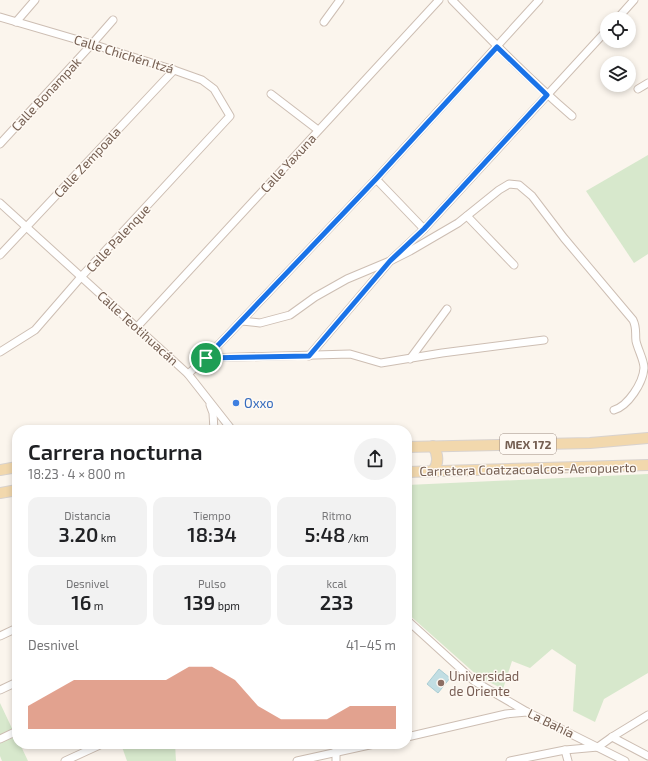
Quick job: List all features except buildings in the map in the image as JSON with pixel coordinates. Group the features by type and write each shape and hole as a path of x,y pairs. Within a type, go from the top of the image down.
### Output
{"main road":[{"name":"Carretera Coatzacoalcos-Aeropuerto","path":"412,447 590,443 648,438"},
{"path":"433,446 436,452 437,460 436,467 433,471"},
{"name":"Carretera Coatzacoalcos-Aeropuerto","path":"412,472 648,465"},
{"path":"0,470 12,468"},
{"path":"0,493 12,491"}],"street":[{"path":"16,22 35,0"},
{"path":"324,22 340,0"},
{"name":"Calle Yaxuna","path":"137,327 440,0"},
{"path":"452,0 497,47 547,95 572,116"},
{"path":"188,374 242,321 376,179 539,0"},
{"path":"623,12 634,0"},
{"name":"Calle Chichén Itzá","path":"0,17 92,44 202,80 214,90 230,116"},
{"name":"Calle Bonampak","path":"0,144 113,20"},
{"path":"309,356 390,261 424,229 600,38"},
{"name":"Calle Zempoala","path":"0,255 174,70"},
{"path":"638,89 648,83"},
{"path":"271,94 318,130"},
{"name":"Calle Palenque","path":"0,352 35,330 81,277 230,116"},
{"path":"376,179 424,229"},
{"path":"242,321 260,323 290,315 315,297 347,279 410,251 458,223 499,190 509,184 519,185 532,196 564,238 633,320 636,328 636,340 644,368 639,385 624,405 614,410"},
{"name":"Calle Teotihuacán","path":"0,203 188,374 228,425"},
{"path":"467,216 514,264"},
{"path":"410,359 447,309"},
{"path":"206,358 350,354 381,363 410,359 442,352 544,340"},
{"path":"207,397 213,413 214,425"},
{"name":"La Bahía","path":"412,625 474,681 527,712 598,747 611,757 624,761"},
{"path":"0,636 12,630"},
{"path":"0,690 12,684"},
{"path":"412,736 506,714 527,712"},
{"path":"510,761 565,750 598,747 648,715"},
{"path":"0,739 12,733"},
{"path":"612,737 648,756"},
{"path":"65,761 91,749"},
{"path":"336,749 336,761"},
{"path":"297,761 353,749"},
{"path":"565,750 568,761"}],"green space":[{"path":"648,155 648,254 634,263 586,191"},
{"path":"648,474 648,673 604,699 595,722 573,711 576,665 552,649 530,668 512,661 503,689 479,677 412,617 412,485"},
{"path":"0,703 12,728 12,749 22,749 28,761 2,761 0,756"},
{"path":"123,749 175,749 176,761 127,761"}],"water":[{"path":"439,669 450,678 438,693 427,684"}],"place":[{"name":"Oxxo","path":"236,403"},
{"name":"Universidad de Oriente","path":"441,683"}],"route":[{"path":"497,47 547,95 424,229 390,261 309,356 206,358 376,179 497,47"}]}
